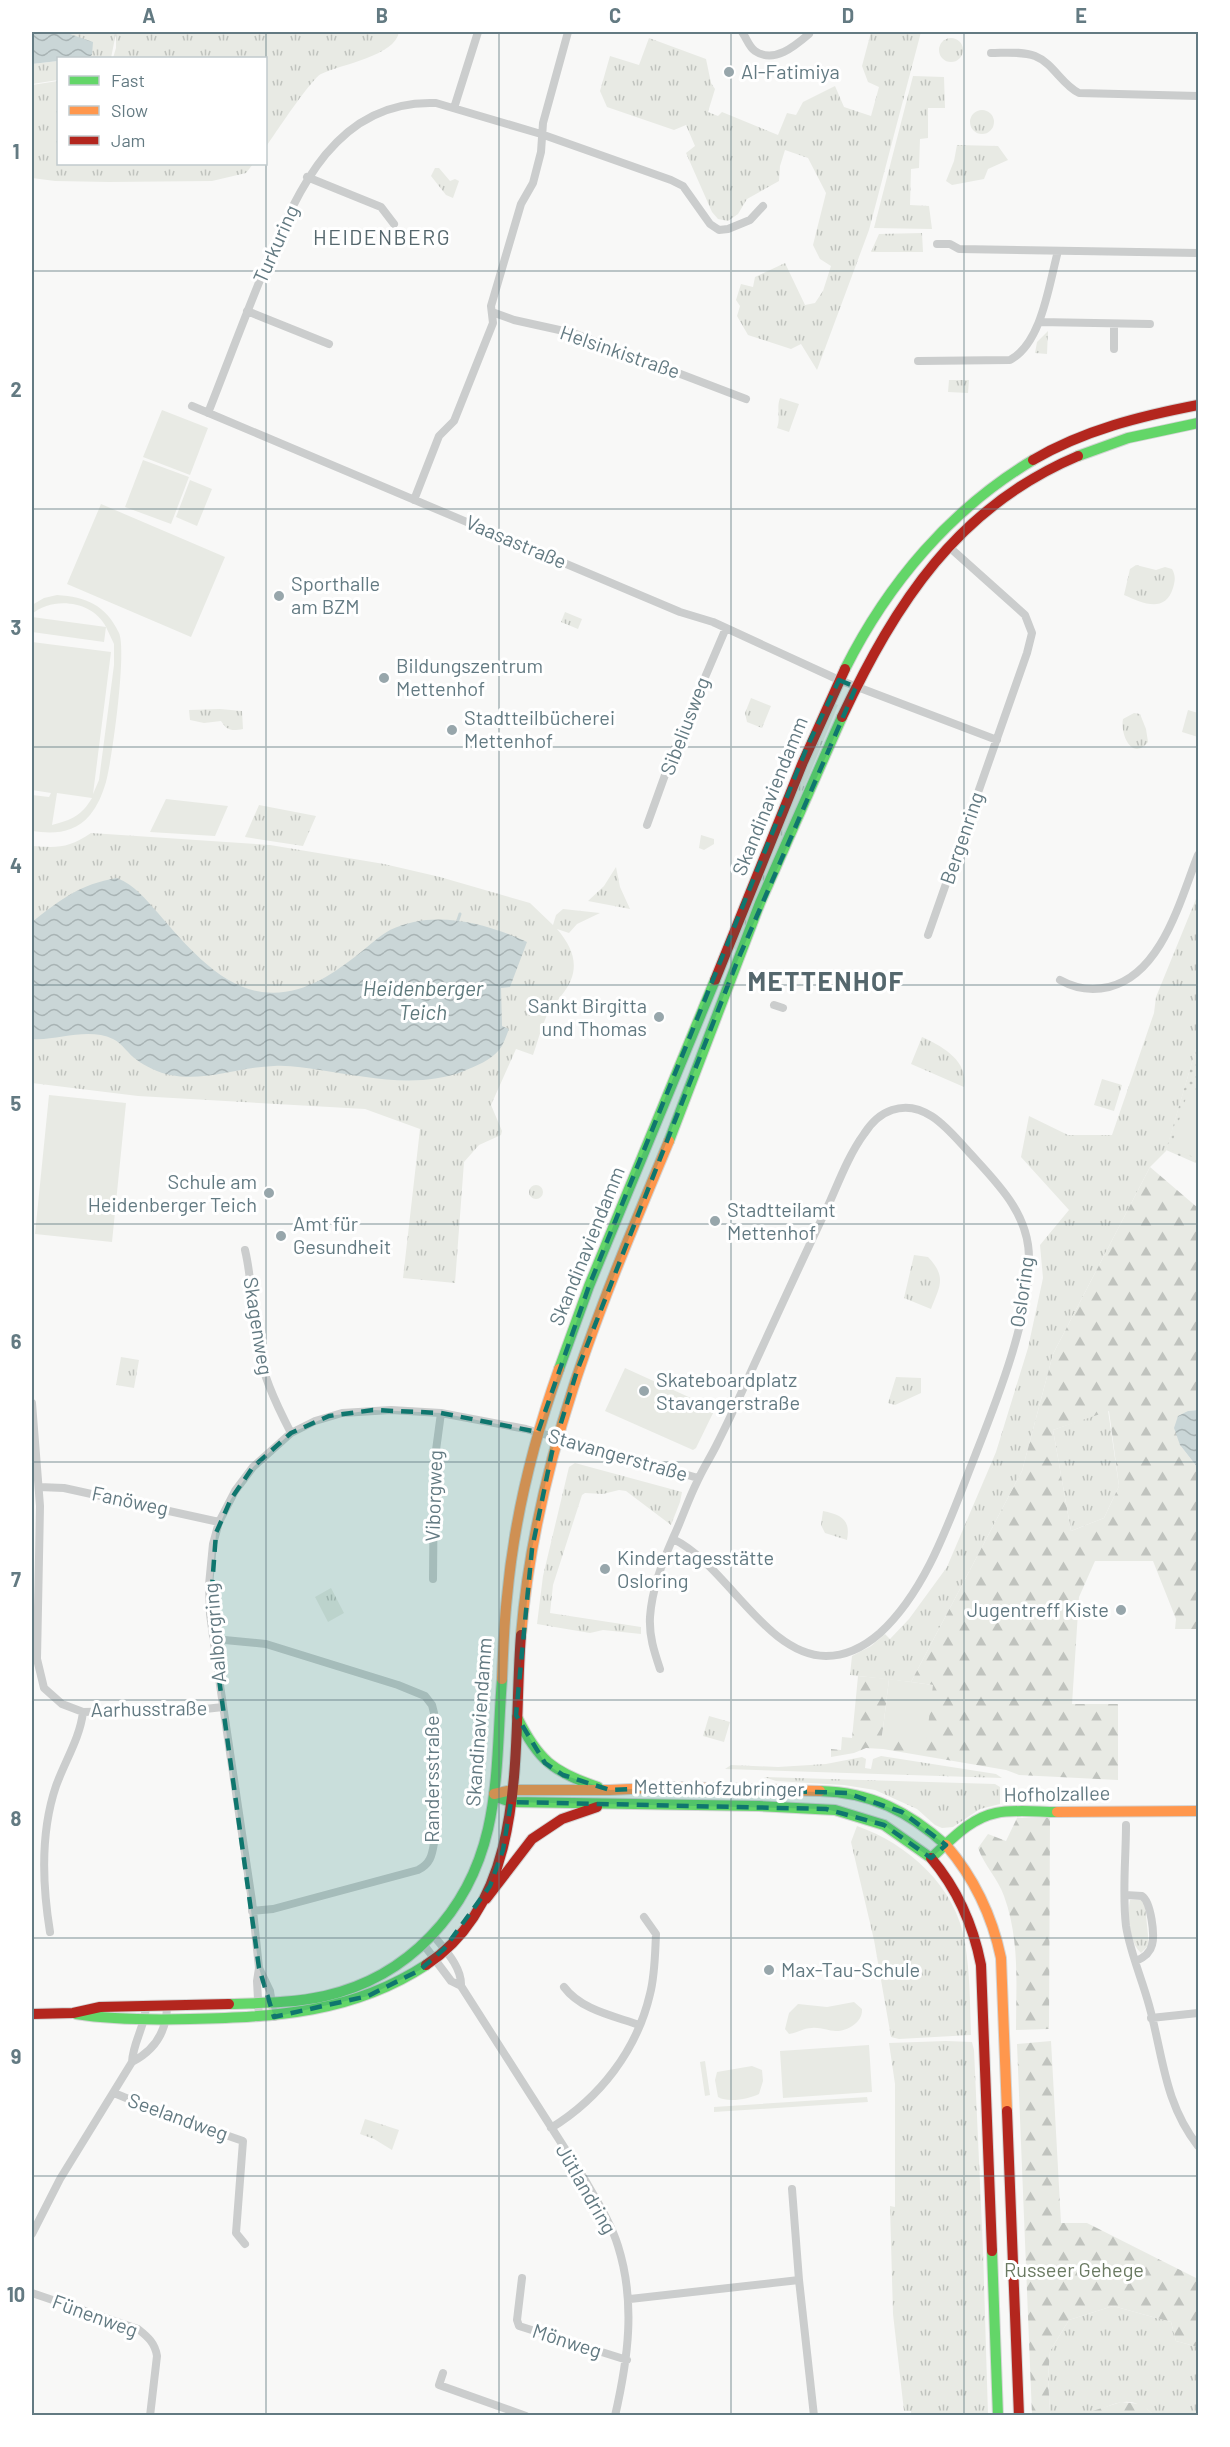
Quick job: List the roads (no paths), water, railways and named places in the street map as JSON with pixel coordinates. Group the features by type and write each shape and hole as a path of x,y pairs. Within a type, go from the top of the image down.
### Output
{"main road":[{"name":"Skandinaviendamm","path":"73,2013 98,2007 258,2003 321,1996 360,1985 396,1966 424,1945 457,1907 480,1862 490,1827 507,1595 516,1537 538,1432 593,1277 783,816 807,747 839,680 895,585 943,528 991,487 1034,459 1082,436 1142,418 1198,405"},
{"name":"Skandinaviendamm","path":"32,2014 73,2013 101,2018 167,2020 260,2018 318,2010 369,1996 401,1981 444,1950 480,1905 501,1859 511,1802 527,1578 541,1500 557,1436 590,1334 688,1095 733,972 790,831 856,687 912,592 948,546 1000,500 1054,466 1127,437 1198,423"},
{"name":"Skandinaviendamm","path":"516,1715 530,1745 545,1763 564,1775 610,1791"},
{"name":"Mettenhofzubringer","path":"494,1795 512,1790 610,1791 672,1787 810,1789 847,1793 876,1801 921,1823 946,1845 969,1872 988,1910 1001,1958 1019,2415"},
{"name":"Mettenhofzubringer","path":"494,1795 511,1802 771,1806 836,1810 884,1825 931,1858 944,1873 961,1898 974,1929 981,1965 998,2415"},
{"path":"480,1905 498,1888 516,1858 541,1831 569,1815 609,1804"},
{"name":"Hofholzallee","path":"931,1858 976,1821 998,1812 1198,1811"}],"street":[{"path":"454,108 478,32"},
{"path":"414,500 439,436 454,421 493,323 495,291 521,204 533,183 542,152 540,134 568,32"},
{"path":"742,32 753,51 766,56 777,56 795,46 809,34"},
{"path":"991,53 1024,54 1037,57 1079,93 1198,96"},
{"name":"Turkuring","path":"208,413 286,218 307,177 350,129 376,112 419,102 454,108 540,134"},
{"path":"540,134 683,186 710,224 718,230 728,230 750,220 763,206"},
{"path":"307,177 381,207 394,224"},
{"path":"937,244 950,244 959,249 1198,253"},
{"path":"918,361 1010,360 1021,354 1033,337 1039,322 1058,251"},
{"path":"247,311 329,344"},
{"name":"Helsinkistraße","path":"492,312 514,320 573,333 746,399"},
{"path":"1039,322 1150,324"},
{"path":"1114,324 1114,349"},
{"name":"Vaasastraße","path":"192,406 672,608 726,628 839,680"},
{"name":"Bergenring","path":"928,936 1031,640 1029,623 1021,610 948,546"},
{"name":"Sibeliusweg","path":"647,825 674,750 726,628"},
{"path":"839,680 997,740"},
{"path":"1060,981 1077,988 1104,988 1120,984 1142,970 1163,940 1198,855"},
{"name":"Osloring","path":"660,1669 651,1643 650,1614 660,1570 698,1478 724,1430 862,1135 879,1115 894,1109 917,1109 931,1115 952,1134 1006,1193 1023,1223 1027,1236 1029,1262 1018,1329 990,1420 950,1521 924,1576 887,1626 865,1645 844,1654 820,1656 796,1649 775,1635 694,1551 673,1539"},
{"name":"Skagenweg","path":"245,1250 251,1277 256,1339 263,1369 270,1392 291,1433"},
{"name":"Aarhusstraße","path":"32,1403 39,1487 37,1659 45,1688 62,1704 83,1712 223,1707"},
{"name":"Aalborgring","path":"274,2017 267,1981 260,1968 210,1614 213,1544 219,1522 245,1478 274,1446 291,1433 329,1416 358,1411 391,1410 441,1413 538,1432"},
{"name":"Viborgweg","path":"433,1579 434,1465 441,1413"},
{"name":"Stavangerstraße","path":"538,1432 698,1478"},
{"name":"Fanöweg","path":"39,1487 64,1488 219,1522"},
{"name":"Randersstraße","path":"214,1640 266,1644 398,1685 424,1696 432,1705 434,1713 434,1843 426,1865 418,1870 315,1898 265,1911 252,1911"},
{"path":"50,1932 45,1904 45,1833 55,1790 82,1724 83,1712"},
{"path":"1126,1825 1126,1928 1166,2082 1177,2112 1198,2146"},
{"path":"1125,1895 1142,1896 1149,1904 1153,1944 1145,1957 1136,1961"},
{"path":"551,2128 568,2118 609,2080 639,2025 650,1994 656,1944 656,1934 644,1917"},
{"name":"Jütlandring","path":"433,1935 461,1976 461,1986"},
{"name":"Jütlandring","path":"424,1945 451,1981 461,1986 600,2207 614,2235 627,2279 630,2299 627,2360 615,2415"},
{"name":"Aalborgring","path":"260,1968 257,1981 260,2018"},
{"path":"564,1988 570,1996 587,2007 639,2025"},
{"path":"32,2234 60,2179 132,2062 133,2048 146,2019 146,2006"},
{"path":"132,2062 147,2054 160,2037 167,2020 167,2006"},
{"path":"1151,2018 1198,2013"},
{"name":"Seelandweg","path":"114,2093 165,2114 243,2141 236,2233 244,2244"},
{"path":"792,2189 813,2415"},
{"name":"Mönweg","path":"522,2278 517,2320 519,2326 627,2360"},
{"path":"630,2299 799,2280"},
{"name":"Fünenweg","path":"32,2293 138,2329 148,2336 156,2347 157,2356 150,2415"},
{"path":"443,2373 440,2385 526,2415"}],"water":[{"path":"32,32 67,33 93,42 92,55 89,57 57,57 57,61 32,64"},
{"name":"Heidenberger Teich","path":"117,878 129,884 139,893 191,950 217,973 246,988 262,992 290,991 315,983 339,969 386,932 424,920 477,924 511,935 527,942 510,987 501,988 502,1026 509,1029 505,1040 496,1054 464,1071 429,1079 392,1080 280,1066 183,1077 148,1067 134,1058 117,1041 103,1036 83,1034 32,1039 32,922 61,900 81,889"},
{"path":"1198,1410 1198,1468 1180,1445 1174,1428 1178,1416 1188,1411"}],"waterway":[{"path":"458,920 460,914"}],"place":[{"name":"Al-Fatimiya","path":"729,72"},
{"name":"Sporthalle am BZM","path":"279,596"},
{"name":"Bildungszentrum Mettenhof","path":"384,678"},
{"name":"Stadtteilbücherei Mettenhof","path":"452,730"},
{"name":"Sankt Birgitta und Thomas","path":"659,1017"},
{"name":"Schule am Heidenberger Teich","path":"269,1193"},
{"name":"Stadtteilamt Mettenhof","path":"715,1221"},
{"name":"Amt für Gesundheit","path":"281,1236"},
{"name":"Skateboardplatz Stavangerstraße","path":"644,1391"},
{"name":"Kindertagesstätte Osloring","path":"605,1569"},
{"name":"Jugentreff Kiste","path":"1121,1610"},
{"name":"Max-Tau-Schule","path":"769,1970"}],"district":[{"name":"HEIDENBERG","path":"382,238"},
{"name":"METTENHOF","path":"826,982"}],"park label":[{"name":"Russeer Gehege","path":"1074,2270"}]}
